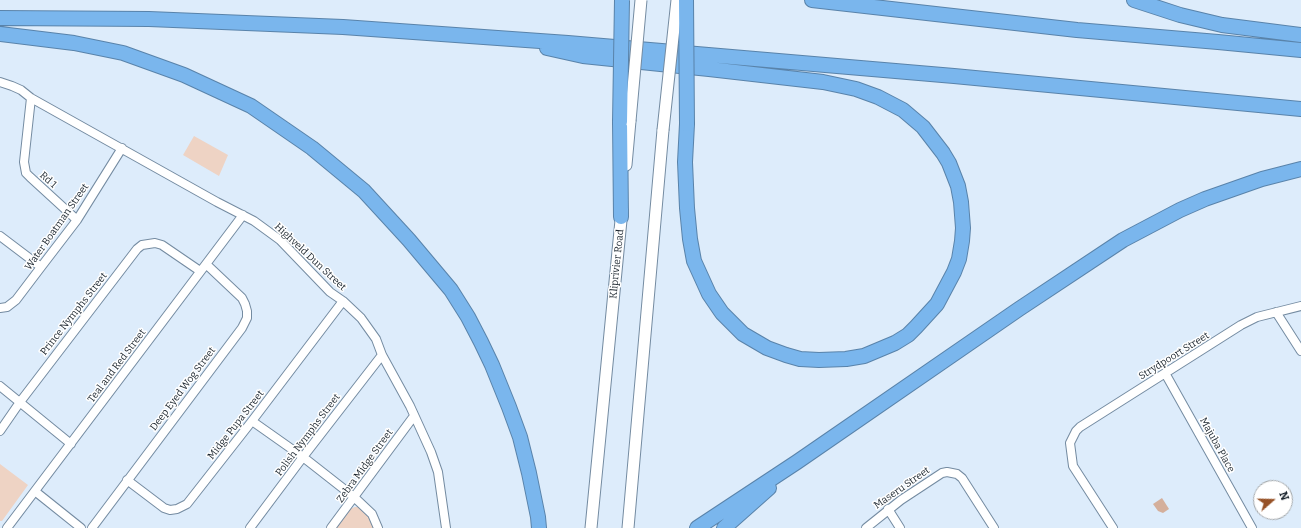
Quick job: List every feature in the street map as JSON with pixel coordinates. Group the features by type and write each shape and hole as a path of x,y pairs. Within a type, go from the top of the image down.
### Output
{"highway":[{"path":"622,0 625,122 622,217"},
{"path":"500,38 583,56 709,69 823,82 856,89 878,97 903,110 923,127 944,153 958,186 963,228 959,259 938,304 908,335 895,343 864,356 846,359 800,359 767,348 744,334 722,313 708,294 694,261 687,208 685,162 687,124 686,0"},
{"path":"816,0 1069,29 1301,50"},
{"path":"1134,0 1180,15 1222,25 1301,35"},
{"path":"0,18 172,20 343,27 568,43 954,76 1301,109"},
{"path":"0,34 74,43 123,53 184,75 251,106 312,148 364,191 409,240 451,290 468,317 481,342 492,365 520,437 529,473 539,528"},
{"path":"697,528 797,462 1013,313 1123,240 1180,210 1205,199 1262,179 1301,169"},
{"path":"724,528 797,462"}],"main road":[{"path":"625,122 641,0"},
{"path":"628,528 663,130 677,0"},
{"name":"Kliprivier Road","path":"590,528 622,217"}],"street":[{"name":"Highveld Dun Street","path":"0,82 12,86 31,98 254,221 280,240 330,292 343,301 361,318 376,339 382,355 431,452 438,472 446,528"},
{"name":"Rd 1","path":"31,98 24,162 26,173 77,220"},
{"name":"Water Boatman Street","path":"0,308 7,307 16,300 77,220 122,148"},
{"name":"Teal and Red Street","path":"8,528 243,215"},
{"path":"0,236 41,267"},
{"name":"Prince Nymphs Street","path":"0,431 20,402 137,249 142,245 155,243 162,245 200,271"},
{"name":"Deep Eyed Wog Street","path":"92,528 237,334 247,318 247,311 242,298 206,264"},
{"name":"Midge Pupa Street","path":"127,480 164,508 170,510 183,507 187,504 343,301"},
{"name":"Strydpoort Street","path":"1113,528 1073,466 1070,443 1076,431 1241,325 1257,317 1301,306"},
{"path":"1276,312 1301,352"},
{"name":"Polish Nymphs Street","path":"250,528 382,355"},
{"name":"Majuba Place","path":"1165,373 1252,528"},
{"path":"0,386 72,444"},
{"name":"Zebra Midge Street","path":"331,528 414,416"},
{"path":"252,421 303,457 354,497 372,514 378,528"},
{"name":"Maseru Street","path":"866,528 888,509 942,473 953,473 960,475 994,528"},
{"path":"36,492 81,528"},
{"path":"888,509 900,528"}],"shaded area":[{"path":"194,136 228,155 219,176 183,155"},
{"path":"0,464 28,485 2,521 0,521"},
{"path":"1162,498 1169,509 1163,513 1158,511 1153,504"},
{"path":"360,507 367,512 375,528 335,528 350,509"}]}
